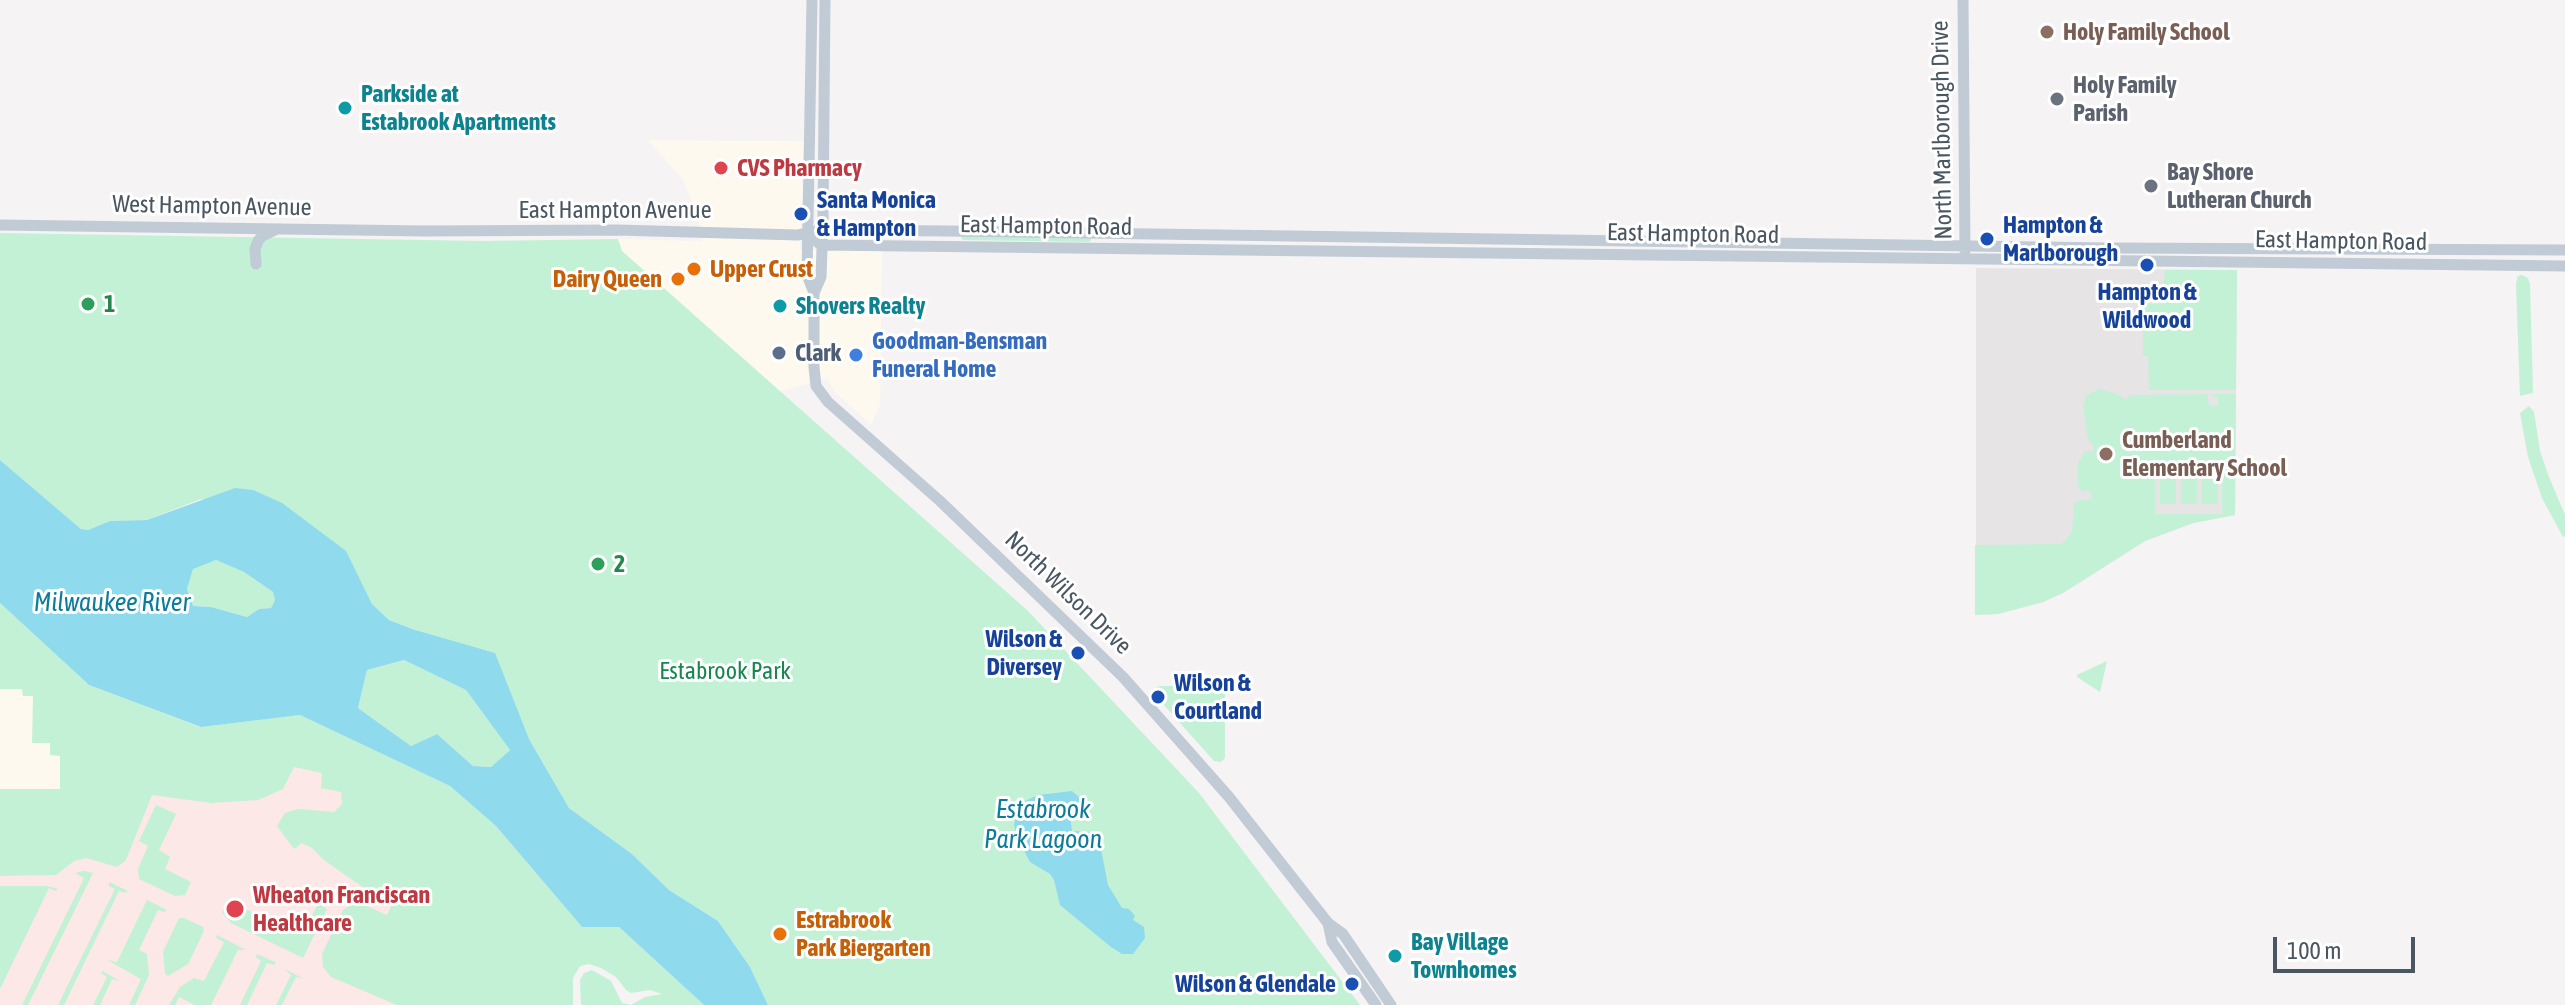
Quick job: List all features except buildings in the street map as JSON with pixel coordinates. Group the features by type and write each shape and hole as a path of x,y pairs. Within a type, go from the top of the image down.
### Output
{"main road":[{"path":"812,0 807,275 814,293"},
{"path":"814,293 821,277 825,0"},
{"name":"North Marlborough Drive","path":"1963,0 1965,259"},
{"name":"West Hampton Avenue","path":"0,225 423,231"},
{"path":"256,264 258,241 279,229"},
{"name":"East Hampton Avenue","path":"423,231 617,230 807,234 822,230"},
{"name":"East Hampton Road","path":"822,230 2565,250"},
{"path":"868,230 868,246"},
{"path":"807,234 821,245"},
{"name":"East Hampton Road","path":"821,245 2565,266"},
{"name":"North Wilson Drive","path":"814,293 816,386 828,402 940,501 1123,677 1229,797 1328,923 1343,934 1391,1005"},
{"name":"North Wilson Drive","path":"1328,923 1332,942 1376,1005"}],"shaded area":[{"path":"648,140 804,141 800,250 882,249 880,405 871,425 834,391 827,379 780,391 622,251 618,239 702,241 698,216 683,180"},
{"name":"Cumberland Elementary School","path":"1976,268 2237,270 2235,515 2193,523 2145,541 2063,593 2043,602 1998,614 1976,615"},
{"path":"0,603 89,685 84,818 0,817"},
{"name":"Wheaton Franciscan Healthcare","path":"300,715 500,1005 0,1005 0,817 200,727"}],"green space":[{"name":"Estabrook Park","path":"0,233 482,241 618,239 622,251 1028,611 1199,793 1360,1005 768,1005 750,967 718,921 669,890 632,854 569,808 529,739 415,630 389,620 372,604 345,551 201,499 147,520 110,521 88,530 81,529 0,460"},
{"path":"961,237 1091,240 963,240"},
{"path":"2165,270 2237,270 2236,390 2149,390 2148,356 2143,356 2143,304 2162,304"},
{"path":"2518,276 2528,278 2530,284 2533,393 2520,396 2516,284"},
{"path":"2100,389 2122,396 2126,401 2129,395 2207,394 2209,405 2218,406 2218,397 2212,394 2236,394 2235,515 2193,523 2145,541 2063,593 2043,602 1998,614 1975,615 1975,545 2062,544 2072,532 2074,504 2091,499 2091,492 2082,491 2078,486 2077,466 2085,451 2094,451 2088,440 2083,405 2088,394","holes":["2155,462 2222,462 2222,514 2155,514"]},
{"path":"2529,406 2534,412 2540,451 2565,515 2563,537 2542,498 2528,457 2520,413"},
{"path":"2160,470 2176,470 2176,504 2160,504"},
{"path":"2181,470 2197,470 2197,504 2181,504"},
{"path":"2202,470 2218,470 2218,504 2202,504"},
{"path":"216,560 244,572 273,592 275,600 271,608 259,609 247,617 211,607 193,606 187,589 193,568"},
{"path":"0,603 89,685 200,727 300,715 450,786 496,826 582,927 619,927 704,1005 631,1005 645,997 662,994 650,990 631,993 616,977 589,964 580,966 573,978 573,1005 397,1005 331,977 323,967 322,954 343,910 362,904 387,915 394,900 361,886 312,848 302,843 294,849 277,826 285,813 298,809 334,812 342,804 341,792 321,788 322,773 294,767 283,789 258,800 211,803 152,795 126,860 117,867 86,858 74,861 56,875 0,876 0,789 60,789 60,756 50,755 50,743 32,743 33,696 23,696 22,689 0,689"},
{"path":"404,660 466,690 510,750 491,767 473,766 437,734 411,746 358,708 367,670"},
{"path":"2107,661 2100,692 2077,677 2077,675"},
{"path":"1219,686 1225,689 1225,758 1221,762 1214,761 1155,695 1155,688"},
{"path":"156,805 176,814 159,850 170,857 165,869 191,882 185,895 175,896 139,879 138,869 148,846 139,841"},
{"path":"75,873 93,873 28,1005 22,1005 84,878"},
{"path":"109,882 127,893 119,891 64,1005 58,1005 115,889 109,886"},
{"path":"0,886 47,886 58,889 49,888 0,989"},
{"path":"147,900 167,910 158,910 139,950 147,954 149,975 135,1005 129,1005 141,979 107,960 117,962"},
{"path":"227,900 283,927 290,915 308,924 318,903 327,909 303,958 231,923 222,912"},
{"path":"179,918 203,927 204,931 188,964 168,976 165,974 163,952"},
{"path":"217,935 246,950 238,950 211,1005 195,1005 179,997 175,1005 169,1005 180,987 194,978 204,981 224,942 216,938"},
{"path":"257,954 275,962 275,965 267,963 247,1005 240,1005 261,961"},
{"path":"285,969 304,979 296,977 282,1005 276,1005 291,975"},
{"path":"592,970 611,981 622,1003 631,1005 581,1005 580,980 584,973"},
{"path":"102,971 120,981 112,979 100,1005 93,1005 107,977"}],"water":[{"name":"Milwaukee River","path":"0,460 81,529 88,530 110,521 147,520 235,488 253,490 282,503 346,551 372,604 389,620 495,653 529,739 569,808 632,854 669,890 718,921 750,967 768,1005 704,1005 619,927 582,927 496,826 450,786 300,715 201,727 89,685 0,603","holes":["216,560 244,572 273,592 275,600 271,608 259,609 247,617 211,607 193,606 187,589 193,569","404,660 466,690 510,750 491,767 473,766 437,734 411,746 358,708 367,670"]},
{"name":"Estabrook Park Lagoon","path":"1072,791 1079,797 1079,804 1070,815 1072,831 1090,832 1099,839 1108,885 1122,908 1129,909 1135,916 1133,920 1144,927 1145,938 1133,954 1122,954 1111,947 1060,905 1054,880 1030,862 1018,839 1014,825 1023,802 1038,795"}],"place":[{"name":"Holy Family School","path":"2047,32"},
{"name":"Holy Family Parish","path":"2057,99"},
{"name":"Parkside at Estabrook Apartments","path":"345,108"},
{"name":"CVS Pharmacy","path":"721,168"},
{"name":"Bay Shore Lutheran Church","path":"2151,186"},
{"name":"Santa Monica & Hampton","path":"801,214"},
{"name":"Hampton & Marlborough","path":"1987,239"},
{"name":"Hampton & Wildwood","path":"2147,265"},
{"name":"Upper Crust","path":"694,269"},
{"name":"Dairy Queen","path":"678,279"},
{"name":"1","path":"88,304"},
{"name":"Shovers Realty","path":"780,306"},
{"name":"Clark","path":"779,353"},
{"name":"Goodman-Bensman Funeral Home","path":"856,355"},
{"name":"Cumberland Elementary School","path":"2106,454"},
{"name":"2","path":"598,564"},
{"name":"Wilson & Diversey","path":"1078,653"},
{"name":"Wilson & Courtland","path":"1158,697"},
{"name":"Wheaton Franciscan Healthcare","path":"235,909"},
{"name":"Estrabrook Park Biergarten","path":"780,934"},
{"name":"Bay Village Townhomes","path":"1395,956"},
{"name":"Wilson & Glendale","path":"1352,984"}]}
